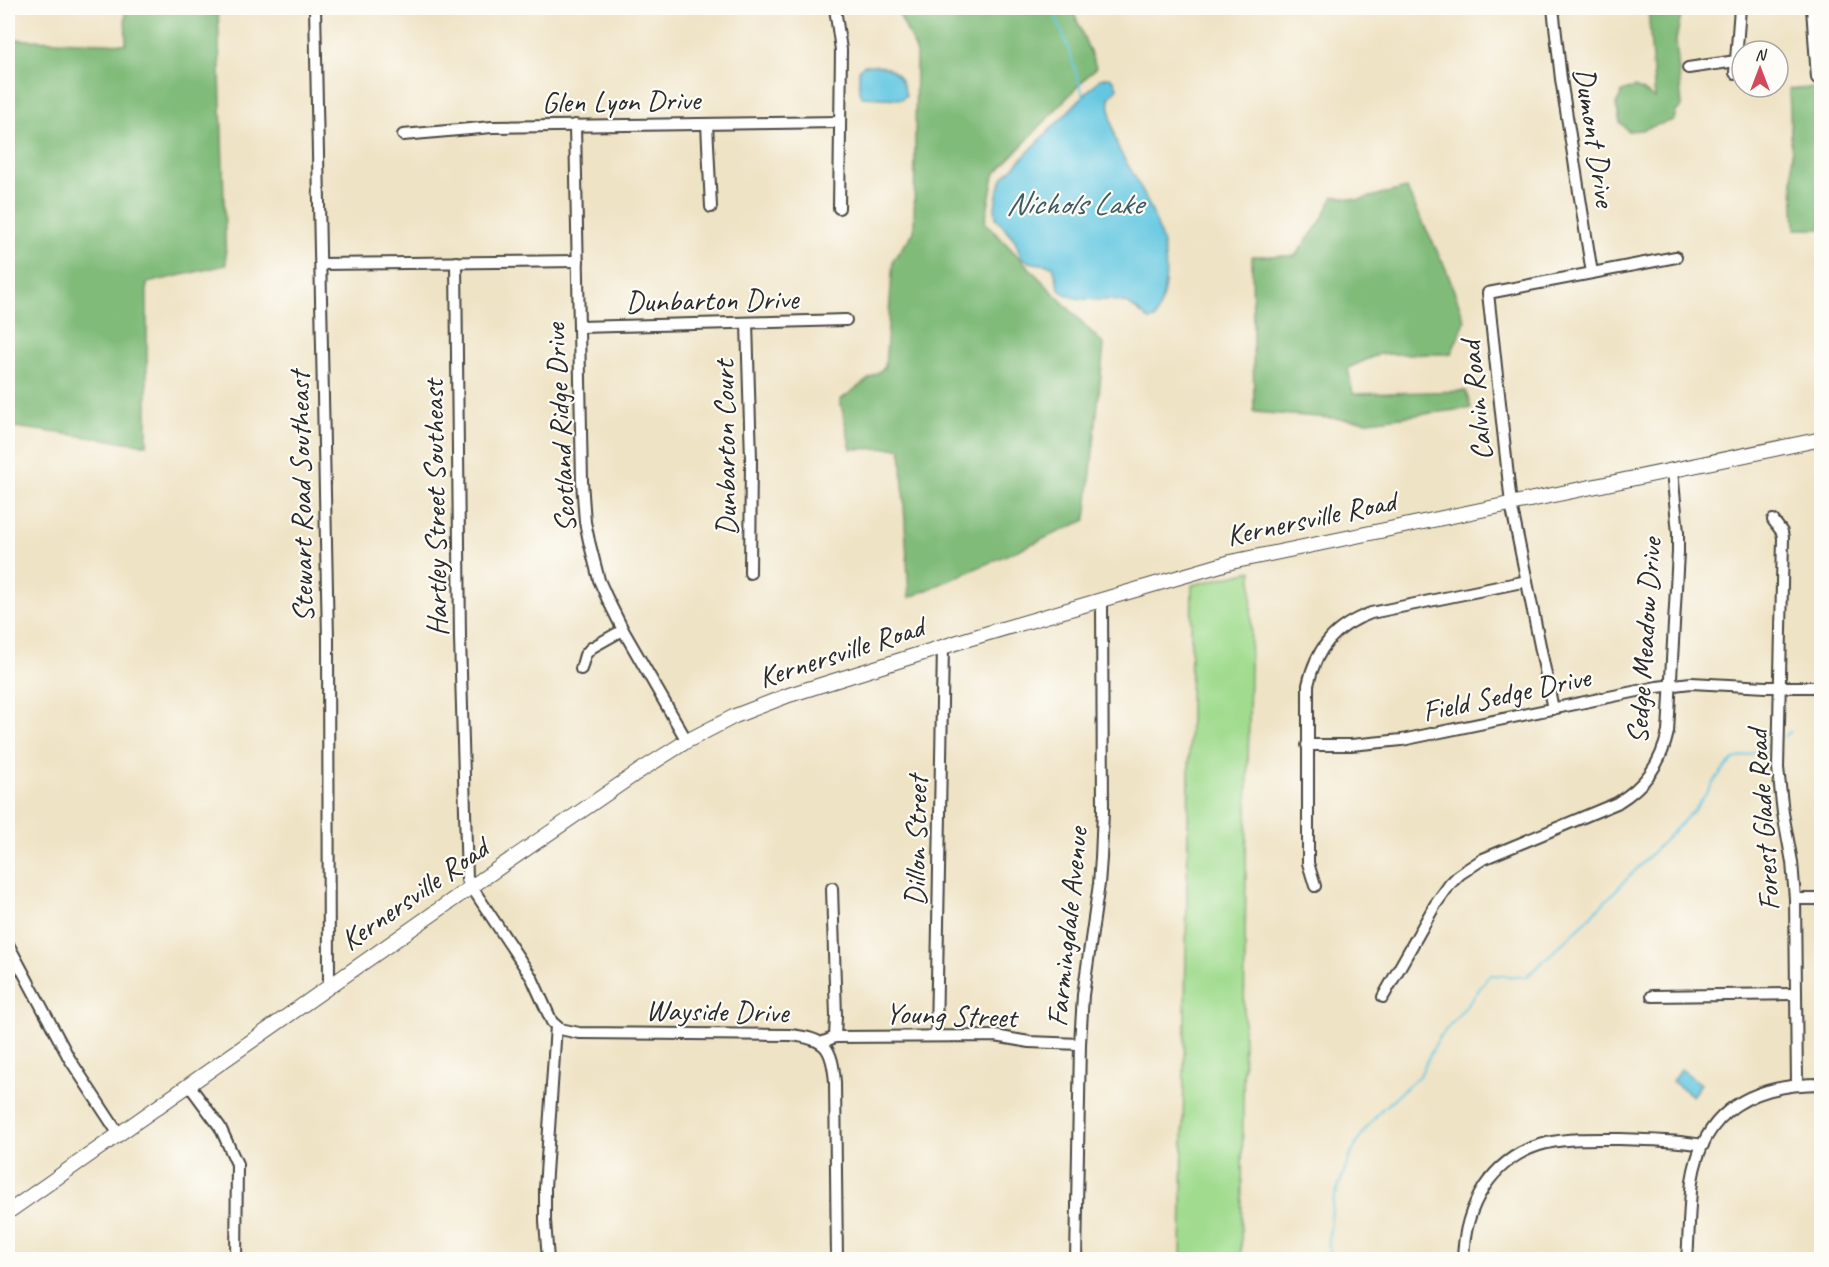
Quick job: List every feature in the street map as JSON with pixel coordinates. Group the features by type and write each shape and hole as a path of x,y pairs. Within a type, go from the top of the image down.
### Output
{"main road":[{"name":"Kernersville Road","path":"8,1212 471,886 638,772 687,741 735,716 789,695 943,647 1231,562 1821,439"}],"street":[{"name":"Stewart Road Southeast","path":"315,8 328,639 329,986"},
{"path":"835,8 841,50 839,208"},
{"name":"Dumont Drive","path":"1553,8 1561,79 1592,273"},
{"path":"1688,68 1736,67 1740,8"},
{"path":"1812,8 1818,78"},
{"name":"Glen Lyon Drive","path":"403,135 467,129 575,125 840,122"},
{"path":"707,124 711,207"},
{"name":"Scotland Ridge Drive","path":"575,125 582,481 588,541 599,580 623,630 687,741"},
{"path":"1592,273 1676,257"},
{"path":"321,264 578,261"},
{"name":"Hartley Street Southeast","path":"456,262 460,638 466,880 471,886"},
{"name":"Calvin Road","path":"1553,709 1511,504 1488,293 1592,273"},
{"name":"Dunbarton Drive","path":"579,327 846,320"},
{"name":"Dunbarton Court","path":"747,323 751,459 750,573"},
{"name":"Sedge Meadow Drive","path":"1383,997 1439,899 1460,874 1483,859 1617,803 1647,780 1660,758 1668,732 1678,552 1672,471"},
{"name":"Forest Glade Road","path":"1773,520 1782,532 1783,538 1778,768 1795,898 1797,1084"},
{"path":"1314,886 1308,862 1308,686 1311,672 1322,649 1337,631 1359,617 1371,613 1527,581"},
{"name":"Farmingdale Avenue","path":"1076,1260 1080,1044 1083,995 1099,884 1103,811 1102,600"},
{"path":"581,669 585,655 591,648 623,630"},
{"name":"Dillon Street","path":"936,1036 943,647"},
{"name":"Field Sedge Drive","path":"1307,745 1377,744 1691,683 1821,687"},
{"path":"471,886 526,970 556,1026 545,1188 548,1260"},
{"path":"832,888 835,1037"},
{"path":"1795,898 1821,899"},
{"path":"8,944 69,1058 118,1133"},
{"path":"1652,996 1796,994"},
{"name":"Wayside Drive","path":"556,1026 579,1033 791,1035 807,1037 821,1043 828,1050 832,1060 835,1082 837,1260"},
{"name":"Young Street","path":"821,1043 835,1037 995,1036 1029,1042 1080,1044"},
{"path":"1687,1260 1692,1181 1702,1145 1719,1119 1731,1108 1757,1093 1797,1084 1821,1084"},
{"path":"189,1085 220,1127 237,1164 236,1260"},
{"path":"1462,1260 1468,1223 1474,1203 1483,1188 1492,1175 1512,1159 1530,1149 1564,1140 1596,1139 1681,1141 1702,1145"}],"green space":[{"path":"125,8 218,8 226,265 147,283 147,445 8,426 8,39 126,44"},
{"path":"896,8 1072,8 1096,67 994,175 985,222 1104,345 1086,520 909,598 901,448 851,449 840,400 885,367 893,260 914,232 916,50"},
{"path":"1648,8 1679,8 1682,11 1676,40 1682,106 1676,112 1674,120 1641,130 1628,131 1620,122 1616,104 1622,92 1635,87 1655,99"},
{"path":"1821,88 1821,229 1795,229 1790,89"},
{"path":"1406,188 1446,269 1465,321 1451,354 1379,354 1348,368 1353,394 1466,391 1471,408 1369,421 1254,412 1252,256 1295,256 1319,224 1334,196 1358,200"},
{"path":"1252,571 1241,1259 1181,1259 1192,585"}],"water":[{"path":"864,65 887,67 892,70 901,80 906,95 902,99 862,97 859,92 859,69"},
{"name":"Nichols Lake","path":"1110,77 1117,88 1109,98 1116,141 1151,210 1163,245 1165,281 1162,300 1155,319 1150,320 1126,303 1076,298 1060,291 1053,266 1029,262 1021,257 1015,240 996,218 995,207 1002,179 1100,79"},
{"path":"1681,1069 1701,1084 1692,1096 1672,1081"}],"waterway":[{"path":"1052,8 1068,47 1084,98"},
{"path":"1784,737 1790,732"},
{"path":"1329,1260 1333,1201 1351,1154 1364,1131 1381,1110 1420,1075 1438,1039 1473,998 1489,975 1526,977 1584,923 1696,808 1721,772 1734,759 1769,745"}]}
